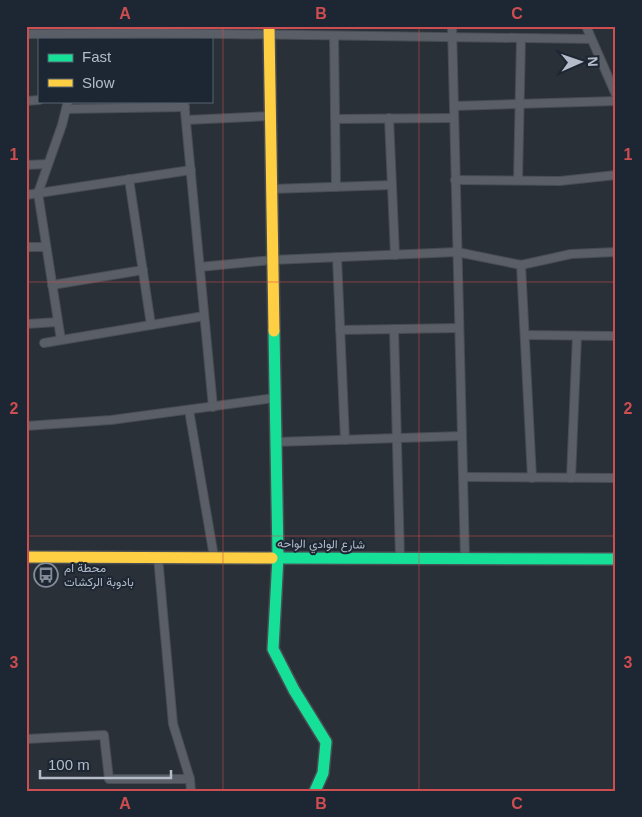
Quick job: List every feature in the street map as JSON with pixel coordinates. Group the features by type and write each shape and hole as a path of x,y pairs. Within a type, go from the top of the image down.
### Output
{"street":[{"path":"452,26 465,559"},
{"path":"586,26 616,95"},
{"path":"26,34 79,33 178,36 204,30 269,31 334,36 591,39"},
{"path":"269,31 274,442 278,557 273,649 294,690 326,742 323,774 315,791"},
{"path":"334,36 336,187"},
{"path":"518,180 521,38"},
{"path":"454,106 616,100"},
{"path":"61,340 38,193 67,105 185,104 213,407"},
{"path":"186,120 270,116"},
{"path":"389,118 395,255"},
{"path":"335,119 454,118"},
{"path":"26,166 48,164"},
{"path":"26,195 191,170"},
{"path":"455,180 560,181 616,175"},
{"path":"129,179 151,324"},
{"path":"271,189 392,185"},
{"path":"26,247 46,247"},
{"path":"200,267 272,260 457,252 522,265 571,254 616,252"},
{"path":"337,257 345,440"},
{"path":"522,265 532,478"},
{"path":"52,285 143,270"},
{"path":"44,343 204,316"},
{"path":"26,324 58,322"},
{"path":"340,330 459,328"},
{"path":"394,329 400,558"},
{"path":"525,335 616,336"},
{"path":"571,478 577,336"},
{"path":"26,426 111,420 274,398"},
{"path":"189,410 214,557"},
{"path":"274,442 462,436"},
{"path":"463,477 616,478"},
{"name":"شارع الوادي الواحه","path":"26,557 616,559"},
{"path":"158,557 173,724 190,779 191,791"},
{"path":"26,739 104,735 109,779 190,779"}],"traffic: fast":[{"path":"274,331 278,557 273,649 294,690 326,742 323,773 315,791"},
{"path":"272,558 616,559"}],"traffic: slow":[{"path":"269,26 274,331"},
{"path":"26,557 272,558"}],"place":[{"name":"محطة ام بادوبة الركشات","path":"46,575"}]}
